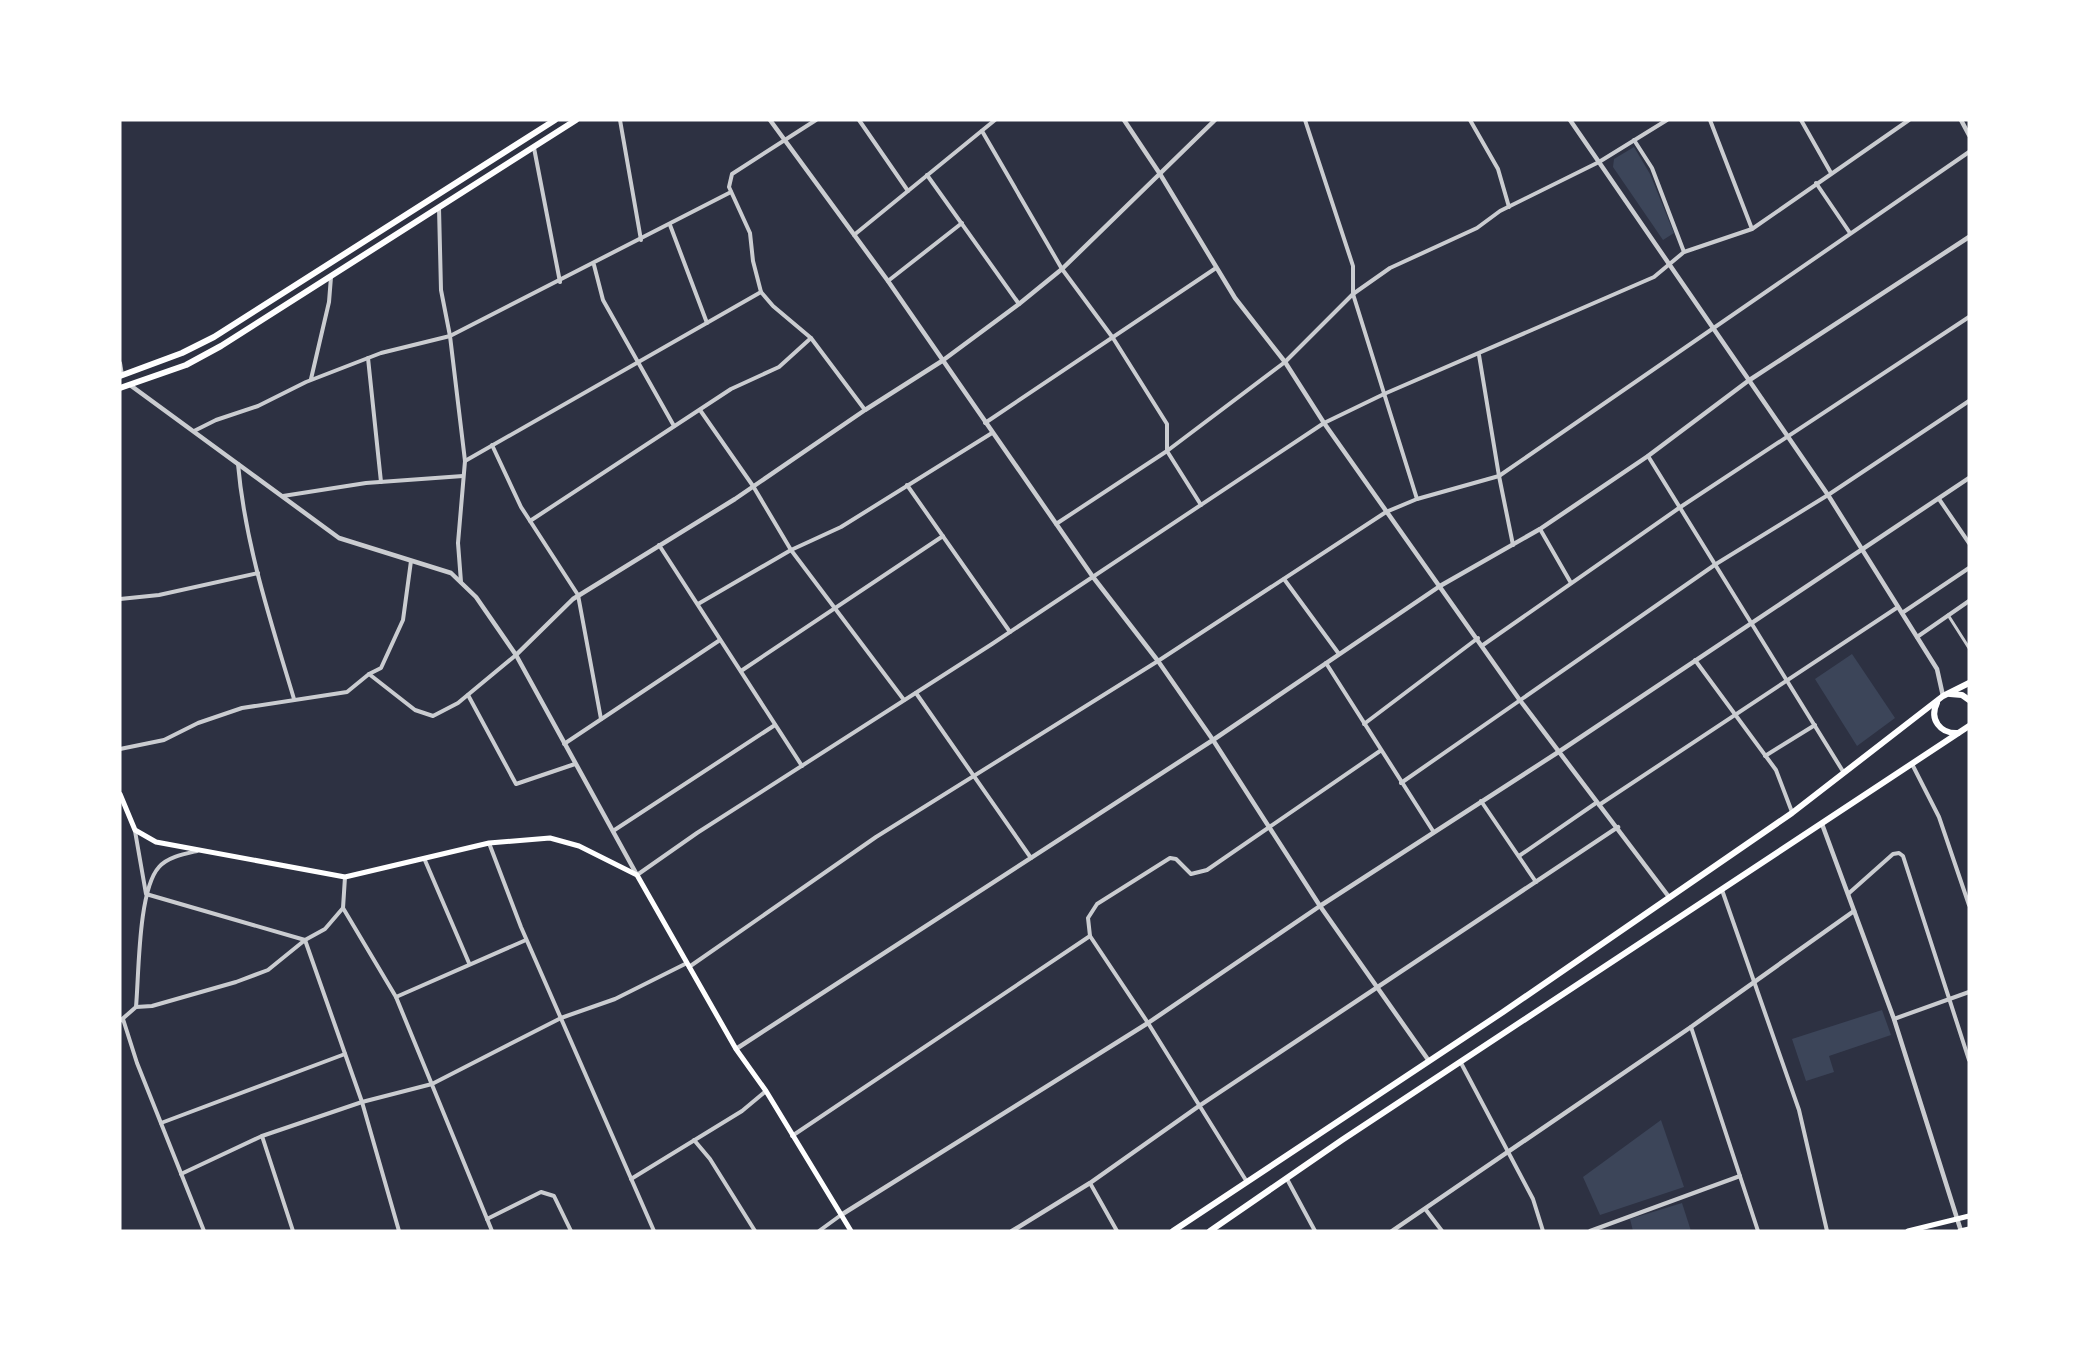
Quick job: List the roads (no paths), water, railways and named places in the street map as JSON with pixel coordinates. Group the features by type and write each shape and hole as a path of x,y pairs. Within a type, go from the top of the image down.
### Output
{"main road":[{"path":"121,375 182,353 214,337 555,120"},
{"path":"120,388 186,365 221,346 576,120"},
{"path":"1173,1231 1429,1061 1792,813 1943,696 1969,683"},
{"path":"1961,732 1942,730 1935,719 1935,706 1943,696 1956,693 1969,700"},
{"path":"1210,1231 1969,726"},
{"path":"120,794 135,830 156,842 345,877 489,843 550,838 579,846 637,875 736,1049 766,1090 791,1136 852,1231"},
{"path":"1908,1231 1969,1216"},
{"path":"1960,1231 1969,1228"}],"street":[{"path":"620,120 641,240"},
{"path":"770,120 888,281 1093,577 1158,661 1213,740 1320,906 1429,1061"},
{"path":"816,120 732,174 729,187 750,233 753,261 761,291 773,306 811,338 865,410"},
{"path":"859,120 908,191"},
{"path":"853,236 995,120"},
{"path":"1124,120 1160,174 1235,298 1285,362 1324,423 1519,699 1669,897"},
{"path":"369,674 415,710 433,716 468,695 516,655 578,595 753,486 865,410 942,362 1019,304 1062,269 1215,120"},
{"path":"1305,120 1353,266 1353,294 1417,500"},
{"path":"1470,120 1498,169 1509,207"},
{"path":"1570,120 1828,495 1937,669 1943,696"},
{"path":"1650,120 1655,127"},
{"path":"1056,524 1167,451 1285,362 1353,294 1390,268 1477,228 1509,207 1599,162 1667,120"},
{"path":"1710,120 1752,229"},
{"path":"1801,120 1831,173"},
{"path":"129,385 339,538 451,573 461,582 476,597 516,655 637,875 697,833 1010,632 1324,423 1384,394 1479,355 1654,277 1684,252 1752,229 1910,120"},
{"path":"1961,120 1969,135"},
{"path":"982,131 1062,269 1113,338 1167,424 1167,451 1201,505"},
{"path":"1634,140 1652,168 1684,252"},
{"path":"534,148 560,282"},
{"path":"182,1174 262,1136 362,1102 432,1084 561,1018 615,999 688,965 876,837 1158,661 1386,512 1417,500 1498,476 1969,152"},
{"path":"927,175 1019,304"},
{"path":"1816,183 1850,233"},
{"path":"194,431 368,358 450,336 594,265 731,192"},
{"path":"439,208 441,290 450,336 465,461 458,543 461,582"},
{"path":"888,281 962,223"},
{"path":"670,225 706,322"},
{"path":"736,1049 1213,740 1440,586 1540,529 1648,456 1748,381 1969,237"},
{"path":"594,265 603,300 674,426"},
{"path":"985,423 1216,268"},
{"path":"311,380 329,302 331,277"},
{"path":"465,461 761,291"},
{"path":"1483,645 1679,508 1969,317"},
{"path":"530,521 731,389 779,367 811,338"},
{"path":"1479,355 1498,476 1513,545"},
{"path":"368,358 381,482"},
{"path":"120,363 121,375"},
{"path":"1401,783 1716,564 1828,495 1969,401"},
{"path":"700,410 753,486 790,550 904,700"},
{"path":"698,604 790,550 841,527 992,433"},
{"path":"492,446 530,521 578,595 601,719"},
{"path":"1648,456 1845,774"},
{"path":"238,464 241,502 258,573 294,699"},
{"path":"283,496 381,482 464,476"},
{"path":"819,1231 1148,1023 1320,906 1560,751 1694,660 1863,551 1969,478"},
{"path":"907,485 1010,632"},
{"path":"1939,499 1969,543"},
{"path":"1540,529 1572,583"},
{"path":"741,671 943,536"},
{"path":"659,545 802,766"},
{"path":"120,749 164,740 198,723 242,708 346,692 369,674 381,668 403,621 411,561"},
{"path":"1902,613 1969,568"},
{"path":"120,599 159,594 258,573"},
{"path":"1284,579 1339,654"},
{"path":"1917,637 1969,601"},
{"path":"1519,856 1735,714 1788,682 1898,607"},
{"path":"1948,615 1969,648"},
{"path":"1364,724 1478,638"},
{"path":"564,744 720,640"},
{"path":"1694,660 1776,770 1792,813"},
{"path":"1326,663 1433,831"},
{"path":"916,693 1031,858"},
{"path":"468,695 516,784 575,764"},
{"path":"613,831 776,725"},
{"path":"1766,756 1815,725"},
{"path":"1247,1183 1148,1023 1090,936 1088,918 1096,904 1170,858 1176,859 1191,874 1207,870 1380,751"},
{"path":"1912,764 1939,817 1969,905"},
{"path":"1480,801 1537,883"},
{"path":"1822,824 1894,1018 1960,1231"},
{"path":"1012,1231 1090,1183 1199,1106 1618,827"},
{"path":"135,830 146,894 136,1007"},
{"path":"489,843 526,940 654,1231"},
{"path":"146,894 159,867 175,857 203,849"},
{"path":"1848,894 1893,854 1899,853 1903,856 1969,1060"},
{"path":"423,858 469,963"},
{"path":"345,877 343,908 396,997 492,1231"},
{"path":"1722,890 1798,1110 1827,1231"},
{"path":"146,894 305,940"},
{"path":"204,1231 121,1020 136,1007 152,1006 268,969 305,940 326,929 343,908"},
{"path":"1392,1231 1426,1210 1691,1027 1854,911"},
{"path":"791,1136 1090,936"},
{"path":"305,940 362,1102 399,1231"},
{"path":"396,997 469,963 526,940"},
{"path":"1894,1018 1969,992"},
{"path":"1691,1027 1758,1231"},
{"path":"161,1123 345,1054"},
{"path":"1461,1063 1533,1199 1543,1231"},
{"path":"631,1179 742,1111 766,1090"},
{"path":"262,1136 293,1231"},
{"path":"694,1140 710,1159 754,1231"},
{"path":"1590,1231 1740,1176"},
{"path":"1287,1179 1315,1231"},
{"path":"1090,1183 1116,1231"},
{"path":"487,1219 541,1192 554,1196 571,1231"},
{"path":"1426,1210 1442,1231"}]}
